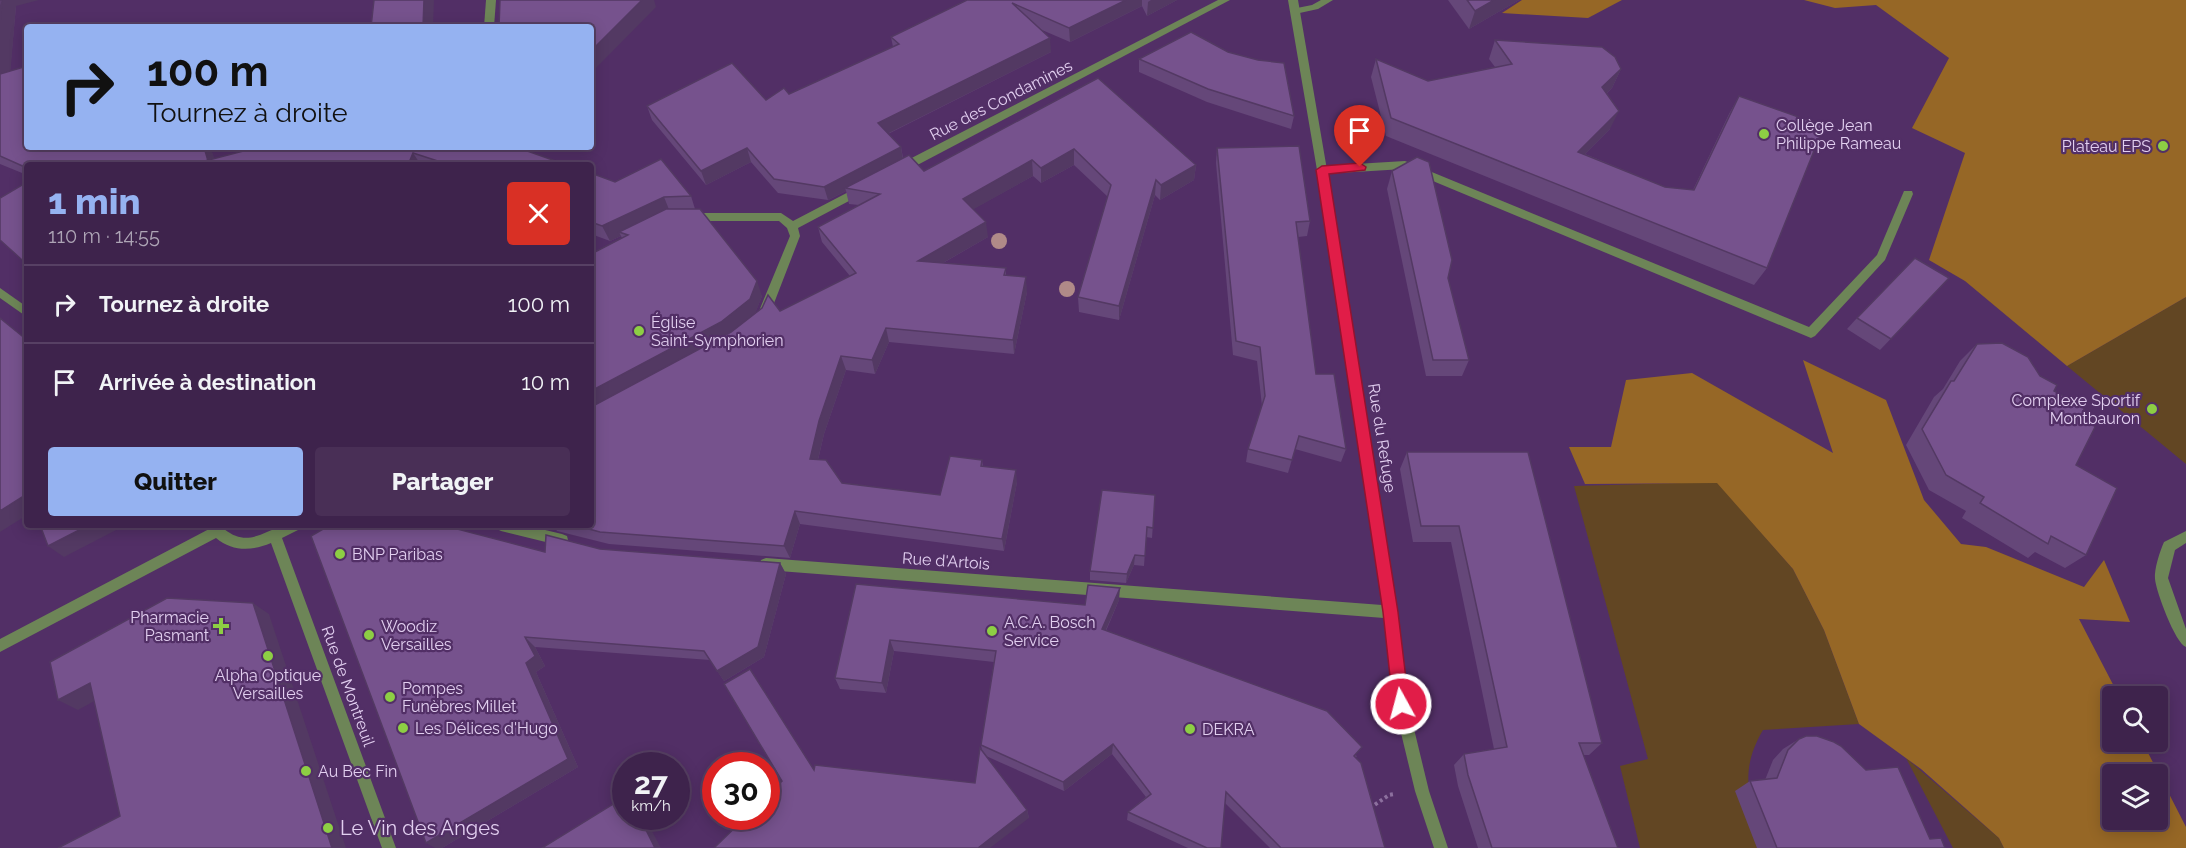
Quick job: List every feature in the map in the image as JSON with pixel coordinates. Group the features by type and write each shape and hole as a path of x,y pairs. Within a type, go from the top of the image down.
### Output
{"street":[{"path":"489,24 491,0"},
{"name":"Rue des Condamines","path":"891,174 1225,0"},
{"name":"Rue du Refuge","path":"1293,0 1322,170 1390,612 1401,704 1422,791 1441,848"},
{"path":"1295,11 1315,7 1328,0"},
{"path":"1322,170 1404,165 1811,333 1881,257 1908,194"},
{"path":"792,226 870,185"},
{"path":"678,217 782,217 792,226 795,237 762,318"},
{"path":"0,292 24,311"},
{"path":"0,646 218,528 226,540 239,545 274,536 290,528"},
{"path":"513,528 576,544"},
{"name":"Rue de Montreuil","path":"274,536 389,848"},
{"path":"2186,537 2169,546 2161,578 2178,628 2186,641"},
{"name":"Rue d'Artois","path":"750,563 1390,612"}],"path":[{"path":"1360,815 1389,795 1422,791"}],"shaded area":[{"path":"1522,0 1622,0 1588,18 1502,13"},
{"path":"1804,0 2186,0 2186,297 2067,366 1965,281 1929,260 1965,153 1912,128 1949,58 1876,5 1835,8"},
{"name":"Complexe Sportif Montbauron","path":"2186,297 2186,464 2067,366"},
{"path":"1803,360 1886,400 1924,500 1961,544 1986,547 2084,587 2104,560 2130,622 2079,619 2114,686 2102,686 2102,752 2148,752 2154,764 2102,764 2102,830 2168,830 2168,792 2186,827 2186,848 2004,848 1999,838 1921,769 1859,724 1824,630 1793,569 1717,483 1585,484 1569,447 1611,447 1626,380 1692,373 1833,453"},
{"path":"1717,482 1793,569 1824,630 1859,724 1763,730 1750,761 1748,775 1751,802 1763,848 1640,848 1620,766 1648,759 1574,486"},
{"path":"1906,758 1999,838 2004,848 1953,848"}],"building":[{"path":"0,0 2,0 0,23"},
{"path":"374,0 424,0 423,24 371,24"},
{"path":"500,0 642,0 594,48 594,24 499,24"},
{"path":"967,0 1126,0 1069,28 1012,3 1050,38 878,123 901,147 824,187 774,179 747,148 701,171 647,106 732,63 766,100 784,88 789,94 899,44 891,37"},
{"path":"1467,0 1494,0 1475,11"},
{"path":"1191,32 1228,52 1258,60 1284,63 1294,116 1208,89 1139,59"},
{"path":"1495,40 1602,47 1615,57 1621,69 1602,87 1619,111 1578,152 1665,187 1694,190 1739,96 1824,126 1767,268 1391,118 1376,59 1428,81 1512,64"},
{"path":"24,67 24,150 205,150 208,161 24,162 24,167 0,156 0,74"},
{"path":"1098,78 1196,165 1161,185 1156,180 1119,306 1078,297 1111,185 1074,149 1041,168 1032,160 963,199 986,222 918,261 1006,268 1004,275 1026,277 1013,340 886,328 872,360 841,356 819,421 810,459 826,460 842,483 940,495 950,456 982,460 981,466 1016,470 1002,539 795,511 784,546 600,532 585,528 594,528 594,405 731,332 762,308 768,295 780,311 856,273 818,227 880,194 845,188 909,155 924,171"},
{"path":"1299,146 1310,221 1296,222 1316,374 1334,374 1346,449 1299,436 1292,460 1248,449 1265,396 1260,347 1236,341 1217,148"},
{"path":"247,150 524,150 558,162 441,162 413,153 409,162 201,162"},
{"path":"1417,157 1429,162 1452,260 1448,278 1469,360 1433,360 1392,171"},
{"path":"661,159 691,196 664,197 602,226 594,223 594,174 615,182"},
{"path":"24,184 24,261 0,240 0,198"},
{"name":"Église Saint-Symphorien","path":"666,209 700,209 757,281 750,299 721,322 594,389 594,252 628,235 619,232"},
{"path":"1915,258 1949,278 1891,339 1857,318"},
{"path":"0,318 24,338 24,496 0,511"},
{"path":"2002,343 2028,357 2040,376 2057,385 2054,391 2082,406 2095,427 2076,465 2117,488 2086,555 2051,536 2048,544 1980,503 1984,497 1946,475 1922,429 1977,344"},
{"path":"1407,452 1528,452 1602,743 1579,743 1618,848 1492,848 1468,775 1464,754 1507,747 1459,526 1421,526"},
{"path":"1102,490 1155,495 1153,528 1147,527 1145,556 1135,555 1127,574 1090,571"},
{"path":"41,528 83,528 48,546"},
{"path":"325,528 453,528 545,552 546,535 600,549 780,563 758,647 717,671 704,651 525,637 535,656 526,663 568,759 426,843 311,536"},
{"path":"856,584 1085,605 1088,585 1120,588 1102,629 1327,711 1362,747 1354,756 1361,763 1385,848 1281,848 1226,792 1221,848 1207,848 1128,812 1151,794 1113,744 1063,782 981,745 996,651 890,640 882,683 835,678"},
{"path":"167,598 253,603 332,848 58,848 120,816 90,683 58,700 50,662"},
{"path":"750,669 814,770 815,765 975,783 980,748 1027,810 978,848 716,848 733,830 780,830 780,783 782,781 780,752 765,752 724,684"},
{"path":"1806,736 1817,736 1834,742 1866,770 1898,767 1930,839 1941,838 1945,848 1777,848 1750,781 1777,778 1788,750 1799,739"},
{"path":"612,805 612,830 646,830 655,848 542,848"}],"place":[{"name":"Collège Jean Philippe Rameau","path":"1764,134"},
{"name":"Plateau EPS","path":"2163,146"},
{"name":"Église Saint-Symphorien","path":"639,331"},
{"name":"Complexe Sportif Montbauron","path":"2152,409"},
{"name":"BNP Paribas","path":"340,554"},
{"name":"Pharmacie Pasmant","path":"221,626"},
{"name":"A.C.A. Bosch Service","path":"992,631"},
{"name":"Woodiz Versailles","path":"369,635"},
{"name":"Alpha Optique Versailles","path":"268,656"},
{"name":"Pompes Funèbres Millet","path":"390,697"},
{"name":"Les Délices d'Hugo","path":"403,728"},
{"name":"DEKRA","path":"1190,729"},
{"name":"Au Bec Fin","path":"306,771"},
{"name":"Le Vin des Anges","path":"328,828"}],"route":[{"path":"1360,167 1322,170 1390,612 1401,704"}]}
